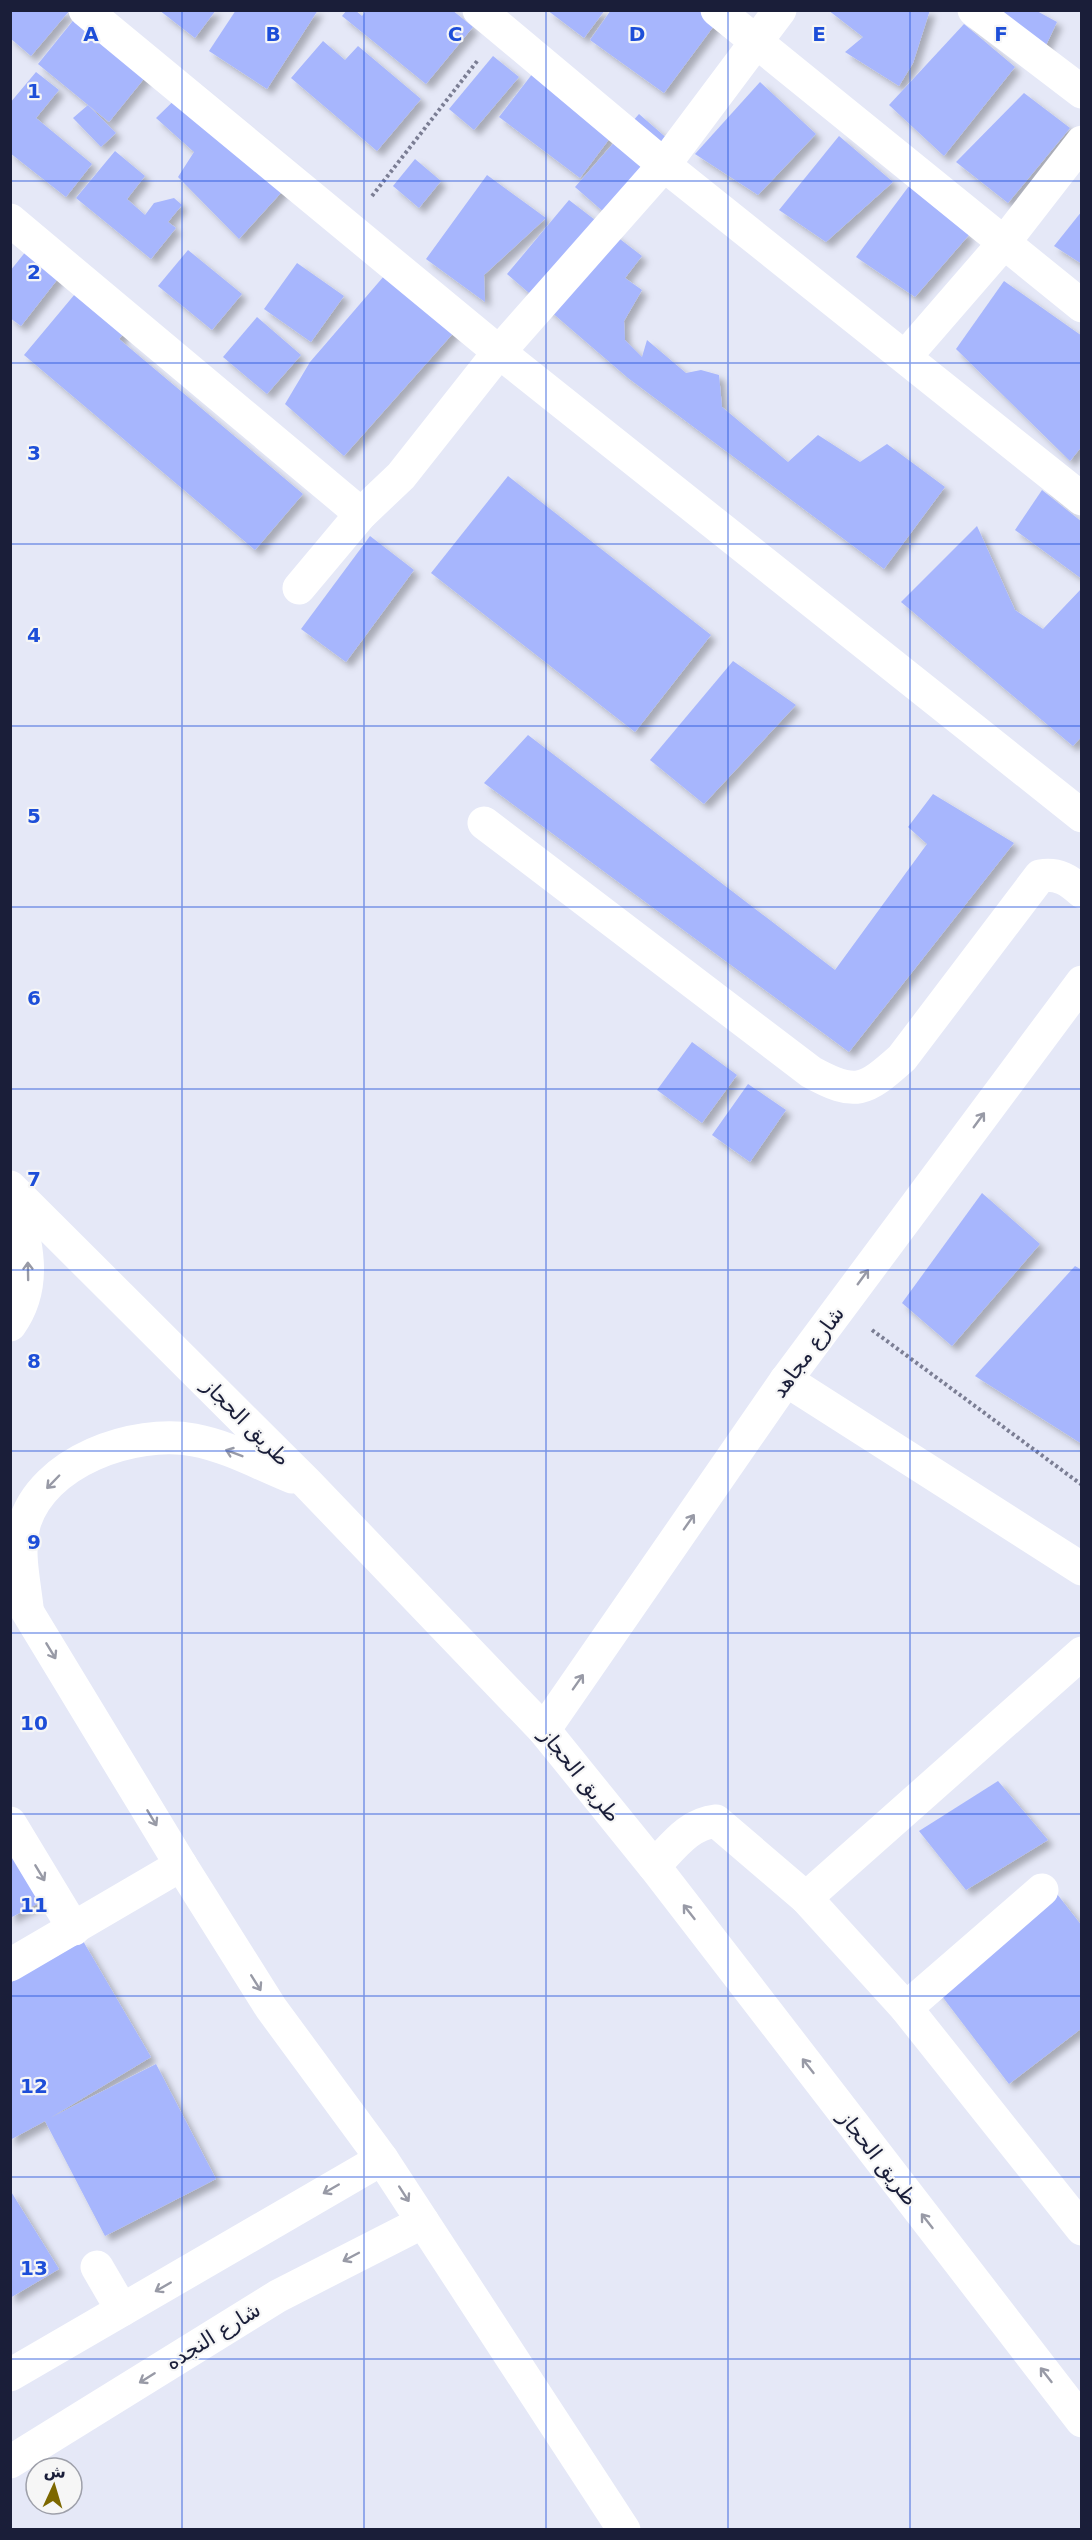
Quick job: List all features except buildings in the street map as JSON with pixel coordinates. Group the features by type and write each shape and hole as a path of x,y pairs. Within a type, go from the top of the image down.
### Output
{"street":[{"path":"85,10 499,352 1082,816"},
{"path":"717,10 1082,306"},
{"path":"299,588 361,514 401,476 499,352 664,165 780,10"},
{"path":"974,10 1082,92"},
{"path":"491,19 664,165 1082,499"},
{"path":"905,357 1003,244 1082,142"},
{"path":"10,220 361,514"},
{"path":"484,823 811,1072 837,1087 858,1088 876,1081 902,1058 1040,876 1053,874 1070,881 1082,892"},
{"name":"شارع مجاهد","path":"544,1730 786,1380 1082,982"},
{"path":"10,1187 28,1259 29,1283 21,1309 10,1325"},
{"name":"طريق الحجاز","path":"10,1187 307,1483 544,1730 654,1866 1082,2421"},
{"path":"786,1380 1082,1569"},
{"path":"28,1614 20,1550 24,1524 37,1499 61,1474 91,1454 125,1442 159,1437 195,1440 229,1450 307,1483"},
{"path":"10,1583 181,1865 271,2008 382,2159 624,2529"},
{"path":"806,1898 1082,1653"},
{"path":"654,1866 689,1830 700,1822 716,1821 806,1898 906,2008 1082,2229"},
{"path":"10,1822 74,1929"},
{"path":"10,1965 181,1865"},
{"path":"906,2008 1042,1890"},
{"path":"10,2374 382,2159"},
{"name":"شارع النجده","path":"10,2462 268,2302 423,2222"},
{"path":"97,2266 123,2310"}],"path":[{"path":"348,227 491,19"},
{"path":"841,1307 1082,1485"}]}
